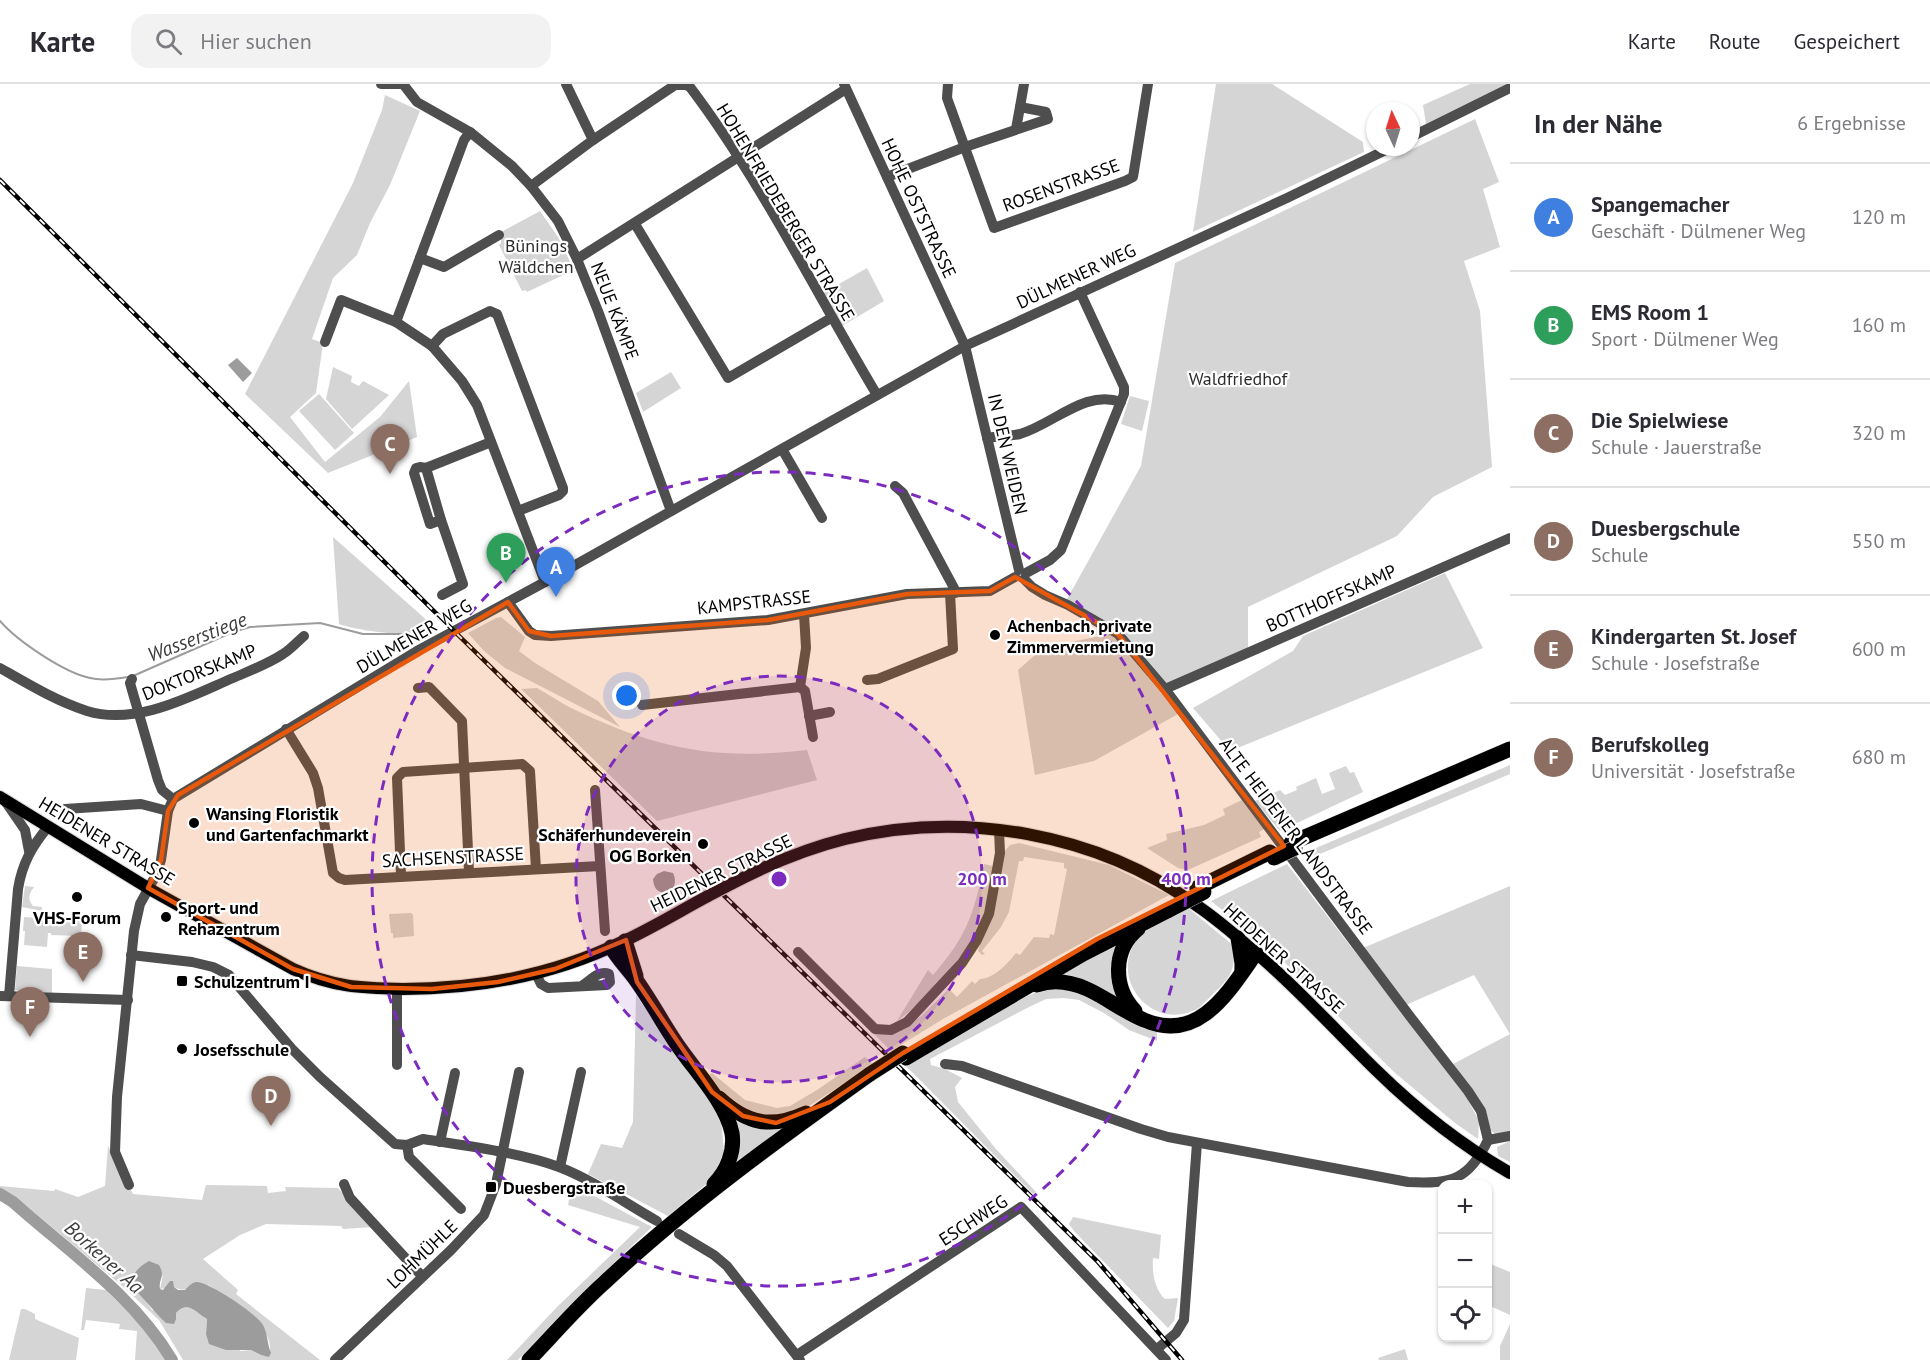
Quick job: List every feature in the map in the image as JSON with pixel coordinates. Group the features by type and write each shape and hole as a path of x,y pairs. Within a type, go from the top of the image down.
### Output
{"highway":[{"path":"1293,846 1510,749"},
{"path":"529,1360 604,1283 680,1217 830,1102 904,1056 1097,939 1272,855 1510,756"},
{"path":"904,1056 1166,907"},
{"path":"1143,1020 1127,1003 1122,992 1118,976 1121,952 1134,932 1166,907"},
{"path":"1238,938 1242,972"},
{"path":"618,944 637,981 670,1033 712,1092 731,1132 731,1155 717,1180 680,1217"},
{"path":"1010,996 1042,983 1069,983 1109,999 1143,1020 1168,1026 1190,1024 1210,1011 1242,972 1260,956"},
{"path":"1230,988 1248,976 1260,956"},
{"path":"538,1360 608,1288 668,1233 758,1160 872,1076"},
{"path":"712,1092 729,1108 743,1116 767,1123 793,1119 830,1102"}],"main road":[{"name":"HEIDENER STRASSE","path":"3,799 148,888 293,969 315,979 351,987 397,989 478,985 536,974 573,963 618,944 731,884 792,856 827,844 865,835 921,828 999,830 1048,839 1086,849 1126,865 1196,904 1260,956 1378,1072 1433,1120 1480,1155 1510,1173"}],"street":[{"path":"381,84 401,84"},
{"name":"NEUE KÄMPE","path":"401,84 417,102 470,132 512,166 558,221 577,259 671,511"},
{"path":"566,84 593,140"},
{"name":"HOHENFRIEDEBERGER STRASSE","path":"531,186 593,140 679,84 690,87 711,115 767,205 877,395"},
{"path":"948,84 947,98 965,147"},
{"path":"1016,129 1024,84"},
{"name":"ROSENSTRASSE","path":"965,147 994,228 1125,182 1133,177 1148,84"},
{"path":"577,259 635,224 845,87"},
{"name":"HOHE OSTSTRASSE","path":"845,87 965,346"},
{"path":"1420,133 1510,88"},
{"path":"887,177 1048,119 1046,112 1020,107"},
{"path":"396,322 464,140 470,132"},
{"name":"DÜLMENER WEG","path":"173,799 417,651 545,582 965,346 1373,156"},
{"path":"635,224 728,378 831,318"},
{"path":"420,258 444,267 499,236"},
{"path":"987,438 1020,434 1094,399 1112,398 1121,402 1124,387 1080,292"},
{"path":"325,342 341,300 396,322 432,346 447,362 477,405 545,582"},
{"path":"432,346 443,334 490,311 494,311 500,320 563,488 559,495 518,511"},
{"name":"IN DEN WEIDEN","path":"965,346 1021,575"},
{"name":"KAMPSTRASSE","path":"508,602 529,631 535,635 551,636 768,620 908,594 990,591 1050,560 1061,550 1121,402"},
{"path":"442,595 463,584 441,520 430,524 414,473 416,468 426,468 491,442"},
{"path":"782,449 822,518"},
{"path":"867,680 878,679 953,649 952,593 954,588 903,493 895,486"},
{"name":"BOTTHOFFSKAMP","path":"1165,689 1510,538"},
{"name":"ALTE HEIDENER LANDSTRASSE","path":"1021,575 1032,587 1045,595 1118,634 1165,689 1475,1100 1485,1121 1488,1140"},
{"path":"800,687 806,648 804,614"},
{"name":"DOKTORSKAMP","path":"0,668 43,692 87,711 138,713 174,703 257,667 283,654 304,636"},
{"path":"129,1185 115,1152 117,1097 131,955 136,917 161,860 168,811 173,799 162,790 158,780 130,683 132,679"},
{"path":"417,688 429,687 462,721 469,872"},
{"path":"642,705 800,687"},
{"path":"800,687 805,692 813,737"},
{"path":"809,716 830,712"},
{"name":"SACHSENSTRASSE","path":"286,729 313,773 325,820 333,873 339,878 345,880 600,866"},
{"path":"401,876 397,778 403,772 522,764 530,771 536,869"},
{"path":"595,790 605,931"},
{"path":"3,799 25,830 29,851"},
{"path":"65,809 141,804 168,811"},
{"path":"48,827 29,851 23,865 4,996 128,1000"},
{"path":"798,952 875,1029 891,1030 907,1022 962,963 977,940 989,914 1000,853 999,830"},
{"path":"131,955 192,962 213,967 229,975 292,1049 392,1142 407,1145 420,1139 502,1153 560,1167 657,1221"},
{"path":"536,974 541,984 548,988 583,985"},
{"path":"397,989 397,1065"},
{"path":"945,1064 962,1066 1141,1129 1197,1143 1408,1182 1431,1182 1454,1178 1467,1172 1488,1140 1510,1136"},
{"name":"LOHMÜHLE","path":"335,1360 451,1250 484,1215 496,1184 519,1072"},
{"path":"560,1167 581,1072"},
{"path":"440,1142 454,1073"},
{"path":"1157,1349 1176,1333 1184,1320 1197,1143"},
{"path":"407,1145 409,1157 461,1209"},
{"path":"344,1184 350,1198 422,1276"},
{"name":"ESCHWEG","path":"798,1358 1021,1207 1166,1360"},
{"path":"679,1234 714,1255 727,1266 798,1358"}],"highlighted area":[{"path":"1015,577 1118,634 1284,846 1097,939 903,1053 830,1102 776,1123 743,1116 712,1092 637,982 626,940 555,969 498,982 432,989 351,987 293,969 148,888 161,860 168,811 178,795 508,602 529,631 551,636 768,620 907,594 990,591"}],"green space":[{"path":"1216,84 1272,84 1363,142 1364,152 1193,232"},
{"path":"1470,84 1509,84 1426,124 1423,105"},
{"path":"385,95 420,111 390,185 370,223 357,255 333,278 312,339 323,343 316,393 290,417 325,462 380,417 409,381 417,437 328,473 245,394 353,183 382,110"},
{"name":"Waldfriedhof","path":"1475,119 1499,182 1483,189 1500,247 1464,261 1480,311 1492,467 1433,497 1397,536 1248,607 1248,649 1165,686 1120,630 1066,601 1141,466 1175,263 1398,156 1420,156 1420,145"},
{"name":"Bünings Wäldchen","path":"540,211 558,237 574,270 527,292 522,291 499,245 501,232"},
{"path":"867,268 884,301 842,326 823,293"},
{"path":"333,367 352,376 351,382 359,386 363,381 389,395 352,429 326,399"},
{"path":"671,372 681,388 643,412 636,393"},
{"path":"319,394 354,433 335,450 299,411"},
{"path":"1130,396 1149,401 1142,431 1121,424"},
{"path":"333,537 439,631 416,634 389,633 339,624"},
{"path":"1445,573 1483,648 1230,751 1193,708 1293,651 1303,636"},
{"path":"501,617 525,637 519,651 598,701 620,727 505,668 484,651 468,633"},
{"path":"1109,634 1122,644 1178,714 1094,761 1035,775 1018,670 1043,648"},
{"path":"537,688 569,707 600,721 657,742 712,752 742,754 807,750 817,780 657,821 521,689"},
{"path":"1510,765 1510,774 1308,859 1302,854"},
{"path":"1346,766 1350,773 1354,772 1363,792 1280,831 1255,801 1280,790 1285,795 1316,778 1322,794 1335,789 1329,773"},
{"path":"1242,800 1264,829 1259,832 1261,837 1188,870 1178,868 1147,848 1167,840 1166,834 1204,825 1225,815 1223,809"},
{"path":"1019,843 1109,865 1169,895 943,1019 891,1051 874,1034 898,1032 920,1017 949,989 957,997 972,981 975,984 980,979 991,976 1005,966 1016,953 1020,955 1034,937 1049,938 1050,934 1054,935 1067,869 1064,868 1064,863 1024,857 1023,861 1019,861 1009,912 1001,927 982,951 985,954 982,955 978,951 1004,852 1010,845"},
{"path":"984,864 993,866 987,905 977,930 958,959 934,988 897,1021 928,970 933,975 954,948 968,924"},
{"path":"1287,864 1465,1094 1479,1121 1478,1139 1455,1123 1394,1072 1269,947 1211,901"},
{"path":"25,886 34,887 30,894 30,901 33,906 42,907 42,911 22,907"},
{"path":"1510,886 1510,1034 1474,975 1406,1005 1363,948"},
{"path":"1188,908 1234,946 1233,968 1224,983 1200,1007 1183,1014 1167,1014 1153,1009 1132,987 1128,972 1129,956 1137,940 1147,929"},
{"path":"411,913 414,936 393,938 389,914"},
{"path":"24,917 82,921 81,936 48,933 47,947 24,945"},
{"path":"1121,938 1125,1005 1048,977"},
{"path":"17,966 52,969 52,993 15,990"},
{"path":"1062,987 1088,994 1125,1019 1157,1031 1157,1041 1129,1030 1079,1000 1046,999 930,1059 931,1065 962,1078 955,1087 958,1102 996,1149 1036,1192 1034,1195 905,1065 1021,999 1044,989"},
{"path":"636,995 721,1117 724,1153 711,1180 668,1216 588,1174 601,1144 622,1148 633,1122"},
{"path":"1510,1034 1510,1132 1499,1136 1491,1131 1453,1064"},
{"path":"865,1057 873,1064 800,1112 757,1117 720,1092 707,1076 712,1073 745,1100 777,1108 790,1106"},
{"path":"729,1114 790,1123 730,1172"},
{"path":"1510,1141 1510,1162 1498,1156 1497,1147"},
{"path":"108,1146 133,1194 202,1200 206,1185 267,1186 268,1193 286,1191 285,1187 338,1188 373,1227 343,1229 341,1226 266,1224 240,1235 203,1259 238,1290 236,1294 320,1360 183,1360 159,1320 120,1284 22,1202 0,1188 0,1186 54,1191 55,1189 78,1197 105,1186","holes":["163,1275 160,1289 174,1287 187,1290 208,1285 239,1305 259,1324 270,1345 269,1356 251,1350 241,1351 206,1334 207,1319 192,1308 184,1307 176,1313 152,1310 144,1298"]},
{"path":"572,1184 652,1227 597,1279 518,1360 507,1360 557,1307 640,1227 568,1205"},
{"path":"1073,1217 1161,1235 1159,1259 1153,1258 1154,1280 1165,1299 1178,1298 1174,1321 1168,1328 1074,1231 1069,1224"},
{"path":"1492,1265 1510,1272 1510,1315 1492,1307"},
{"path":"86,1288 106,1290 147,1331 166,1360 135,1360 137,1331 119,1329 120,1324 86,1320 84,1330 81,1330"},
{"path":"21,1309 35,1314 35,1319 79,1338 76,1360 9,1360"},
{"path":"1510,1324 1510,1360 1500,1360 1500,1346"},
{"path":"1405,1349 1408,1360 1379,1360 1378,1358"}],"shaded area":[{"path":"237,358 252,373 243,382 228,365"},
{"path":"664,871 673,873 675,879 673,887 666,893 656,889 653,879"},
{"path":"149,1261 159,1265 161,1269 160,1289 163,1290 170,1281 173,1281 174,1287 178,1290 185,1290 196,1282 202,1283 221,1292 252,1314 265,1328 271,1353 269,1357 251,1350 226,1350 209,1344 206,1334 207,1319 192,1308 180,1309 176,1313 174,1324 166,1323 130,1286 136,1271"}],"waterway":[{"name":"Wasserstiege","path":"0,621 29,647 68,670 95,679 128,677"},
{"name":"Wasserstiege","path":"133,676 233,632 250,627 320,623 363,634 421,634"},
{"name":"Borkener Aa","path":"0,1194 13,1202 99,1275 139,1315 172,1360"}],"railway":[{"path":"0,180 454,631 1098,1262 1182,1360"}],"place":[{"name":"Die Spielwiese","path":"390,474"},
{"name":"EMS Room 1","path":"506,583"},
{"name":"Spangemacher","path":"556,597"},
{"name":"Achenbach, private Zimmervermietung","path":"995,635"},
{"name":"Wansing Floristik und Gartenfachmarkt","path":"194,823"},
{"name":"Schäferhundeverein OG Borken","path":"703,844"},
{"name":"VHS-Forum","path":"77,897"},
{"name":"Sport- und Rehazentrum","path":"166,917"},
{"name":"Schulzentrum I","path":"182,981"},
{"name":"Kindergarten St. Josef","path":"83,982"},
{"name":"Berufskolleg","path":"30,1037"},
{"name":"Josefsschule","path":"182,1049"},
{"name":"Duesbergschule","path":"271,1126"},
{"name":"Duesbergstraße","path":"491,1187"}]}
